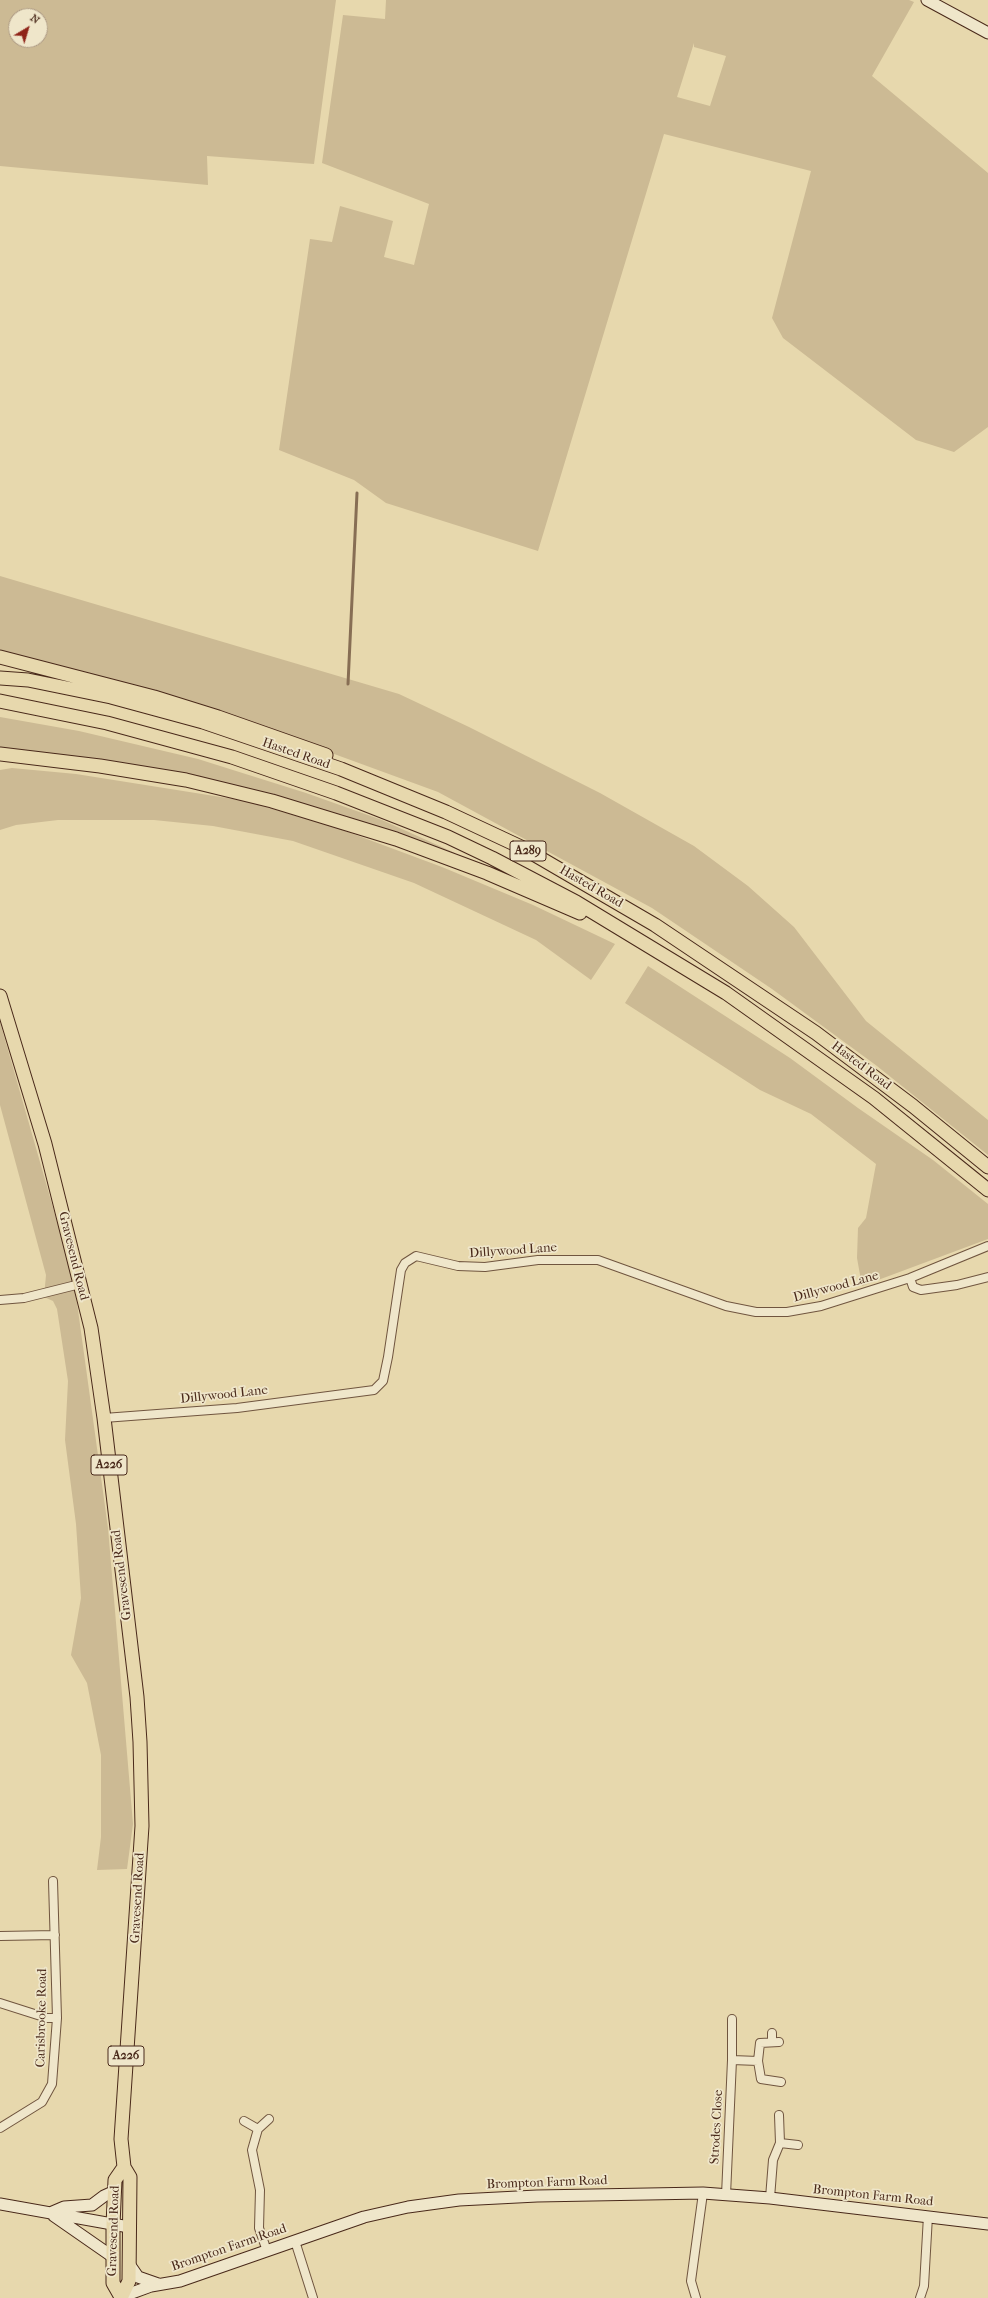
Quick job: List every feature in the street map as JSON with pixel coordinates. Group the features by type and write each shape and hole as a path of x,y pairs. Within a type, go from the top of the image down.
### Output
{"main road":[{"path":"927,0 988,33"},
{"name":"A289","path":"0,657 154,697 307,747 442,802 523,848"},
{"name":"Hasted Road","path":"0,678 28,680 96,694 203,722 341,769 414,798 523,848 655,925 816,1032 913,1106 988,1167"},
{"name":"Hasted Road","path":"0,701 81,717 170,739 307,782 454,840 563,895 637,937 726,992 810,1050 934,1145 988,1190"},
{"name":"A289","path":"0,754 100,766 186,780 272,800 396,839 487,874 637,937"},
{"name":"Gravesend Road","path":"0,996 45,1144 90,1328 104,1418 137,1697 142,1781 142,1826 135,1946 122,2110 121,2139 124,2167 130,2177 129,2281 121,2297"},
{"name":"Gravesend Road","path":"121,2297 113,2283 113,2225 115,2180 124,2167"},
{"path":"50,2213 64,2207 92,2205 104,2196 115,2191"},
{"name":"Brompton Farm Road","path":"121,2297 159,2284 180,2281 295,2241 383,2213 459,2200 537,2196 726,2195 770,2198 988,2224"},
{"path":"0,2204 129,2227"},
{"path":"50,2213 113,2256"},
{"path":"129,2264 138,2277 159,2284"}],"street":[{"name":"Dillywood Lane","path":"104,1418 237,1408 372,1391 378,1388 383,1379 401,1270 405,1263 416,1256 458,1266 485,1267 538,1260 598,1260 726,1306 756,1312 787,1312 821,1306 910,1278 988,1246"},
{"path":"910,1278 913,1286 921,1290 958,1285 988,1277"},
{"path":"0,1300 24,1298 80,1284"},
{"name":"Carisbrooke Road","path":"0,2128 32,2110 42,2102 49,2092 52,2084 57,2018 53,1881"},
{"path":"0,1936 55,1935"},
{"path":"0,2003 47,2018 57,2018"},
{"name":"Strodes Close","path":"726,2195 732,2060 732,2019"},
{"path":"775,2039 760,2043 758,2061 762,2079 776,2084"},
{"path":"732,2060 758,2061"},
{"path":"770,2198 773,2160 780,2143 779,2115"},
{"path":"267,2251 259,2228 260,2190 252,2150 258,2129 269,2119"},
{"path":"244,2121 258,2129"},
{"path":"780,2143 798,2145"},
{"path":"696,2298 691,2281 703,2194"},
{"path":"922,2298 928,2216"},
{"path":"295,2241 313,2298"}],"shaded area":[{"path":"0,0 336,0 314,164 207,156 208,185 0,166"},
{"path":"386,0 909,0 914,2 872,76 988,173 988,427 954,452 916,440 783,338 772,318 811,171 664,134 538,551 386,503 354,480 279,450 310,239 332,242 340,206 393,221 384,257 414,265 429,204 322,163 343,15 385,19","holes":["694,43 694,47 726,56 710,106 677,97"]},
{"path":"0,576 399,694 469,727 600,793 694,846 748,886 794,927 866,1021 988,1120 988,1155 877,1066 772,989 652,908 438,792 326,751 0,652"},
{"path":"0,717 79,731 198,759 306,793 382,820 455,853 454,856 300,803 0,750"},
{"path":"12,768 76,774 246,801 340,829 442,867 533,905 615,944 591,980 536,940 414,883 293,841 213,826 154,820 58,820 16,825 0,830 0,770"},
{"path":"648,966 790,1058 858,1108 933,1160 988,1204 988,1239 862,1286 857,1258 858,1228 866,1218 876,1164 811,1114 760,1090 625,1003"},
{"path":"0,1022 74,1281 108,1528 133,1824 127,1869 97,1870 101,1837 101,1755 87,1683 71,1655 81,1598 76,1524 65,1440 68,1381 57,1309 53,1301 44,1297 46,1275 0,1105"}],"waterway":[{"path":"348,684 357,493"}]}
